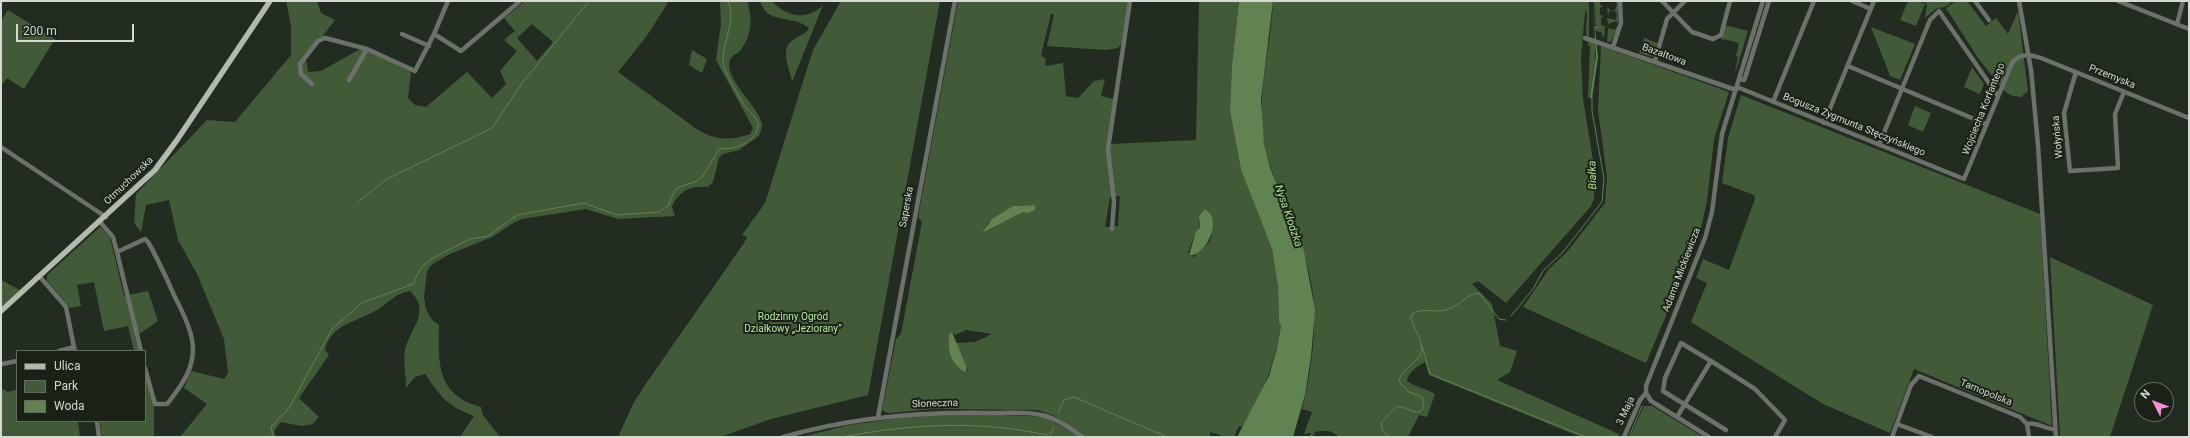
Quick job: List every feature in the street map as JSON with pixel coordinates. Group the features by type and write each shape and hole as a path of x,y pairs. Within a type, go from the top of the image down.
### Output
{"main road":[{"name":"Otmuchowska","path":"1,311 148,177 165,157 270,1"}],"street":[{"path":"312,84 299,69 300,64 318,41 325,38 331,38 367,49 415,71 429,46 448,1"},
{"path":"434,34 461,51 520,1"},
{"name":"Saperska","path":"878,417 955,1"},
{"path":"1112,229 1114,202 1108,149 1130,1"},
{"path":"1613,47 1621,23 1620,1"},
{"path":"1662,1 1694,33 1716,38 1722,33 1730,1"},
{"path":"1655,61 1667,19 1685,1"},
{"name":"Adama Mickiewicza","path":"1646,394 1647,381 1706,238 1721,142 1763,1"},
{"name":"Adama Mickiewicza","path":"1740,79 1744,80 1745,78 1769,1"},
{"path":"1773,102 1814,1"},
{"path":"1852,1 1871,10"},
{"path":"1824,123 1874,1"},
{"path":"1975,1 1989,20"},
{"path":"2019,1 2029,55 2038,145 2056,437"},
{"path":"2118,1 2128,3 2189,29"},
{"path":"2176,24 2183,1"},
{"path":"1879,145 1930,20 1939,11 1998,96"},
{"path":"402,34 429,46"},
{"name":"Bazaltowa","path":"1585,38 1737,88"},
{"path":"349,80 367,49"},
{"name":"Przemyska","path":"2029,55 2076,72 2189,118"},
{"name":"Wojciecha Korfantego","path":"1964,179 2012,63 2017,57 2029,55"},
{"path":"1848,66 1986,124"},
{"name":"Wołyńska","path":"2076,72 2064,113 2070,171 2118,168 2116,114 2124,92"},
{"name":"Bogusza Zygmunta Stęczyńskiego","path":"1737,88 1964,179"},
{"path":"1,147 106,216"},
{"path":"100,222 113,237 140,350"},
{"path":"117,252 145,239 148,242 190,326 193,337 192,356 186,378 167,404 155,404 146,372"},
{"path":"40,277 66,307 74,349"},
{"path":"1726,430 1663,389 1665,378 1681,343 1755,389 1785,420 1776,437"},
{"path":"2,364 16,361"},
{"path":"1677,417 1711,361"},
{"name":"Tarnopolska","path":"1897,424 1911,385 1916,378 1921,376 2020,417 2027,424 2036,423 2051,429 2055,428"},
{"path":"1646,394 1651,401 1709,437"},
{"name":"3 Maja","path":"1624,437 1640,400 1646,394"},
{"name":"Słoneczna","path":"784,437 835,424 878,417 952,412 1031,413 1055,419 1083,437"},
{"path":"97,422 98,437"},
{"path":"1892,437 1897,424 1932,437"},
{"path":"2027,424 2029,437"}],"green space":[{"path":"286,1 317,1 321,13 335,20 306,58 308,72 321,71 362,48 411,71 408,98 415,105 426,107 467,72 492,98 506,84 500,71 517,51 504,40 515,31 504,18 525,1 669,1 646,37 618,72 698,130 717,138 736,138 750,134 753,128 716,60 721,24 720,1 747,1 751,20 749,33 744,45 740,51 731,58 729,65 734,80 755,110 762,127 759,136 739,150 723,154 719,158 713,182 708,187 691,188 686,190 678,197 672,207 675,216 618,219 586,209 522,219 492,237 450,254 431,265 427,271 424,297 426,309 432,320 439,325 439,353 443,376 448,386 456,395 467,402 481,407 483,415 500,437 460,437 474,416 457,408 445,400 425,374 415,377 406,388 404,354 418,320 419,313 419,306 410,291 396,296 380,308 345,325 332,335 325,350 329,355 299,398 319,417 313,424 301,426 281,422 274,431 276,437 180,437 207,404 184,388 191,371 224,379 228,373 224,339 197,274 178,240 169,200 146,205 141,232 134,223 136,194 207,120 235,122 291,55 291,26","holes":["532,24 553,42 537,61 517,38"]},
{"path":"760,1 772,1 784,11 797,15 811,13 823,5 792,82 786,60 787,49 793,40 804,34 809,28 794,21 774,17 768,14"},
{"name":"Rodzinny Ogród Działkowy „Jeziorany”","path":"841,1 940,1 868,395 771,419 720,437 618,437 634,402 744,243 747,237 742,235 765,203 813,50"},
{"path":"958,1 1128,1 1122,43 1118,48 1106,50 1047,46 1054,14 1051,14 1041,55 1046,59 1045,66 1063,63 1066,96 1078,98 1094,81 1105,79 1101,96 1114,99 1107,142 1111,144 1196,140 1199,1 1239,1 1232,64 1230,111 1241,170 1272,249 1278,287 1279,322 1281,325 1272,366 1262,391 1242,427 1239,426 1234,437 1220,437 1220,435 1210,432 1210,437 1087,437 1053,415 1038,410 935,409 888,413 882,410 896,339 901,334 922,222 918,217","holes":["1120,196 1118,226 1105,227 1110,197","1034,205 988,230 987,224 1013,206","1198,219 1212,235 1209,242 1194,257 1188,253 1196,231 1200,228","966,330 992,334 975,342 956,343 968,370 963,371 951,355 949,335 954,333 955,335"]},
{"path":"1273,1 1589,1 1589,38 1586,34 1587,10 1585,12 1581,58 1583,99 1595,172 1594,199 1591,206 1506,303 1478,281 1472,284 1492,304 1500,346 1517,351 1510,372 1497,380 1619,434 1618,437 1581,437 1429,375 1425,362 1411,372 1407,381 1435,394 1427,417 1419,415 1408,437 1339,437 1331,432 1325,431 1315,432 1313,437 1309,437 1311,433 1304,434 1312,412 1302,409 1310,373 1313,348 1314,310 1312,287 1307,264 1289,209 1269,163 1264,143 1262,124 1263,88"},
{"path":"1594,1 1600,1 1600,5 1603,6 1600,8 1600,15 1604,16 1601,18 1601,25 1605,26 1604,39 1601,32 1596,31"},
{"path":"1615,1 1618,1 1618,24 1616,21 1608,24 1607,18 1616,20 1617,14 1615,11 1610,11 1615,10 1617,4"},
{"path":"1908,1 1917,1 1925,4 1916,26 1900,20"},
{"path":"1921,1 1953,1 1945,7 1937,8 1925,18 1927,4"},
{"path":"1956,1 1967,1 1986,26 1996,18 2008,34 2018,11 2028,91 2021,97 2013,96 2005,92 1978,58 1946,8"},
{"path":"1607,8 1609,8 1610,11 1608,14"},
{"path":"8,10 55,39 24,89 7,78 1,86 1,21"},
{"path":"1618,24 1616,33 1610,42 1607,41 1608,28 1615,30"},
{"path":"1725,25 1748,31 1736,71 1738,57 1736,56 1739,43 1724,39 1723,41 1721,37"},
{"path":"1871,27 1915,44 1900,80 1890,76"},
{"path":"1644,38 1658,43 1653,57 1639,53"},
{"path":"1589,41 1595,43 1595,62 1590,98 1588,97 1590,46 1587,45"},
{"path":"1601,46 1729,92 1714,139 1707,201 1699,237 1646,363 1523,307 1549,269 1567,252 1605,203 1607,177 1598,110"},
{"path":"692,50 707,59 702,73 689,65"},
{"path":"1972,67 1984,84 1980,94 1964,87"},
{"path":"1741,95 2040,214 2052,426 1914,369 1890,433 1823,404 1691,322 1707,283 1696,278 1703,259 1729,270 1755,199 1754,195 1722,183 1728,138"},
{"path":"1915,106 1931,113 1923,132 1908,125"},
{"path":"100,227 110,237 124,296 148,291 158,321 135,337 139,350 134,350 128,326 104,331 94,282 77,285 81,306 70,308 47,281 47,275"},
{"path":"2050,257 2153,305 2110,437 2060,437"},
{"path":"1,280 20,290 1,307"},
{"path":"146,377 154,405 154,437 104,437 101,434 100,422 146,422"},
{"path":"1,388 8,392 16,390 16,422 78,422 80,437 1,437"},
{"path":"1644,406 1652,406 1703,437 1630,437"},
{"path":"987,414 1045,417 1080,437 801,437 849,425 914,416"}],"water":[{"name":"Nysa Kłodzka","path":"1239,1 1273,1 1261,100 1264,144 1270,168 1292,218 1304,251 1315,310 1311,357 1305,395 1293,437 1237,437 1269,376 1276,352 1281,326 1279,322 1278,287 1272,249 1241,170 1230,111 1232,64"},
{"path":"1594,27 1598,27 1595,29 1598,57 1592,98 1590,98 1596,57"},
{"path":"1035,205 1035,210 1028,213 1023,212 982,233 992,219 1013,206"},
{"path":"1205,209 1211,215 1213,222 1212,231 1205,246 1200,252 1194,255 1189,255 1196,231 1200,228 1199,216"},
{"path":"952,332 967,368 965,372 956,365 949,351 949,335"}],"waterway":[{"path":"359,201 387,179 492,128 523,82 589,1"},
{"path":"273,437 271,427 289,408 332,329 362,303 413,284 420,269 431,259 470,239 488,236 517,215 584,203 617,215 659,212 668,206 675,190 679,187 697,181 703,176 719,149 737,147 751,140 757,132 758,122 744,105 730,81 724,67 724,50 731,18 728,1"},
{"name":"Białka","path":"1511,316 1533,289 1543,271 1563,252 1602,202 1604,179 1592,111 1592,97"},
{"name":"Białka","path":"1389,437 1382,430 1381,423 1396,407 1402,407 1417,412 1420,412 1424,407 1422,397 1409,392 1399,382 1404,372 1420,356 1421,351 1418,335 1411,318 1412,314 1424,310 1446,310 1470,296 1479,293 1499,319 1506,320"},
{"path":"1422,346 1430,374 1586,437"},
{"path":"1058,413 1064,400 1074,397 1167,437"},
{"path":"1629,437 1642,406"},
{"path":"842,437 893,429 944,426 996,427 1047,435 1052,432 1054,427"}]}
